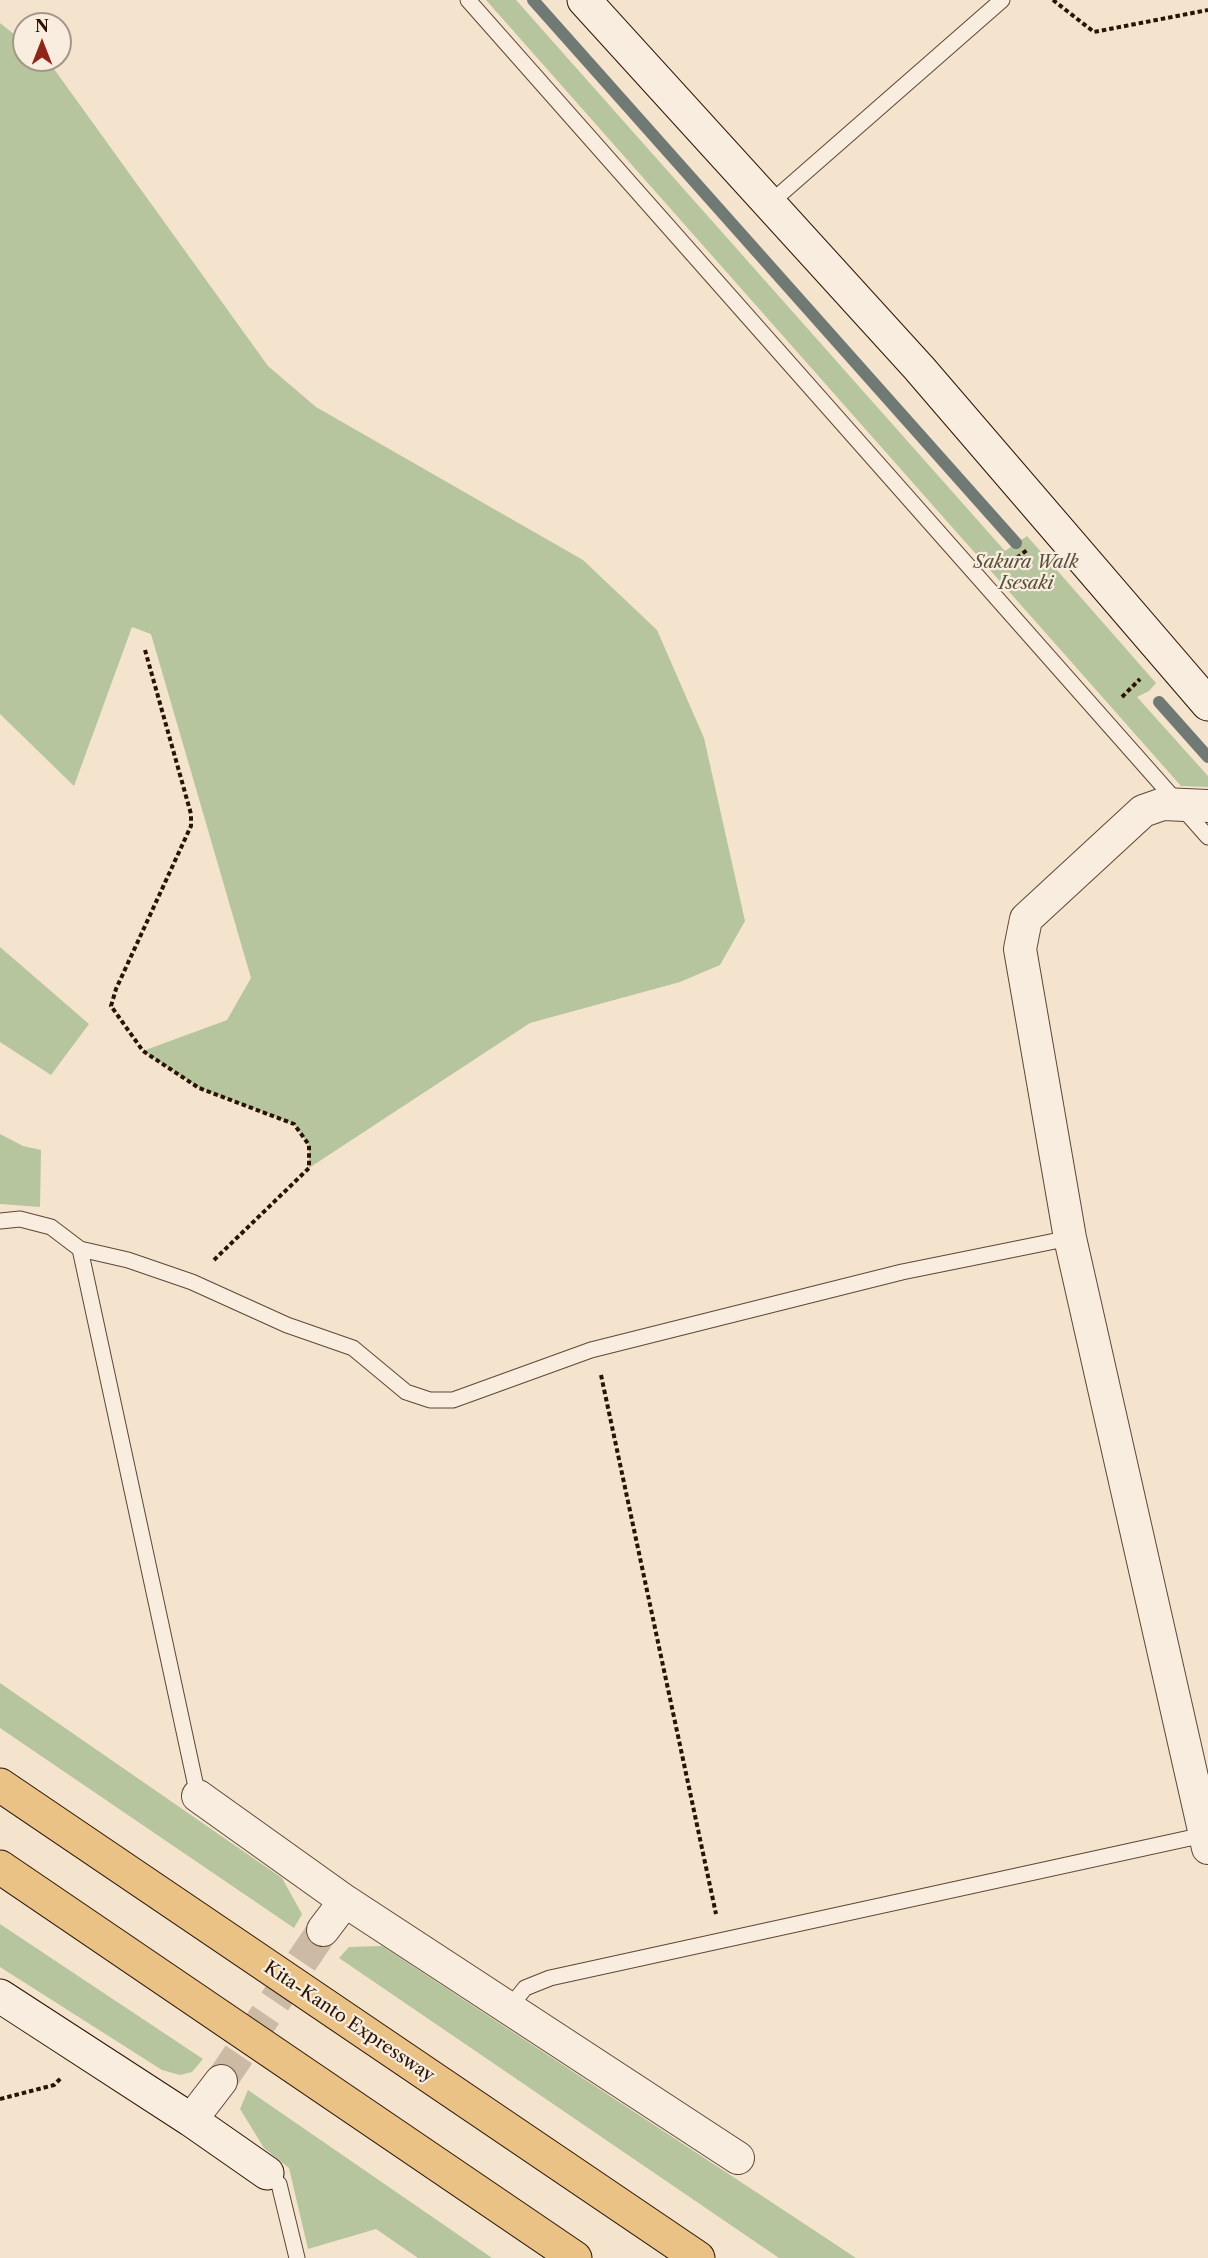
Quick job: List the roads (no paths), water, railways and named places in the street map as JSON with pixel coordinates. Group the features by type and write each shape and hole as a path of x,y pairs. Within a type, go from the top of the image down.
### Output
{"highway":[{"name":"Kita-Kanto Expressway","path":"0,1785 698,2258"},
{"path":"0,1867 575,2258"}],"street":[{"path":"584,0 919,368 1208,704"},
{"path":"1193,805 1163,804 1143,811 1026,919 1020,949 1070,1239 1207,1839"},
{"path":"198,1796 345,1901 738,2158"},
{"path":"323,1929 345,1901"},
{"path":"0,1996 191,2120 267,2173"},
{"path":"191,2120 221,2081"}],"lane":[{"path":"468,0 1193,805 1208,837"},
{"path":"770,204 1002,0"},
{"path":"0,1221 20,1219 51,1227 80,1249 128,1260 192,1282 287,1325 353,1347 406,1392 430,1400 453,1400 601,1348 902,1272 1070,1239"},
{"path":"80,1249 198,1796"},
{"path":"509,2008 525,1988 550,1978 1207,1839"},
{"path":"267,2173 279,2184 297,2258"}],"waterway":[{"path":"533,0 1016,543"},
{"path":"1159,702 1208,757"}],"tunnel":[{"path":"221,2081 323,1930"}],"park label":[{"name":"Sakura Walk Isesaki","path":"1026,573"}]}
